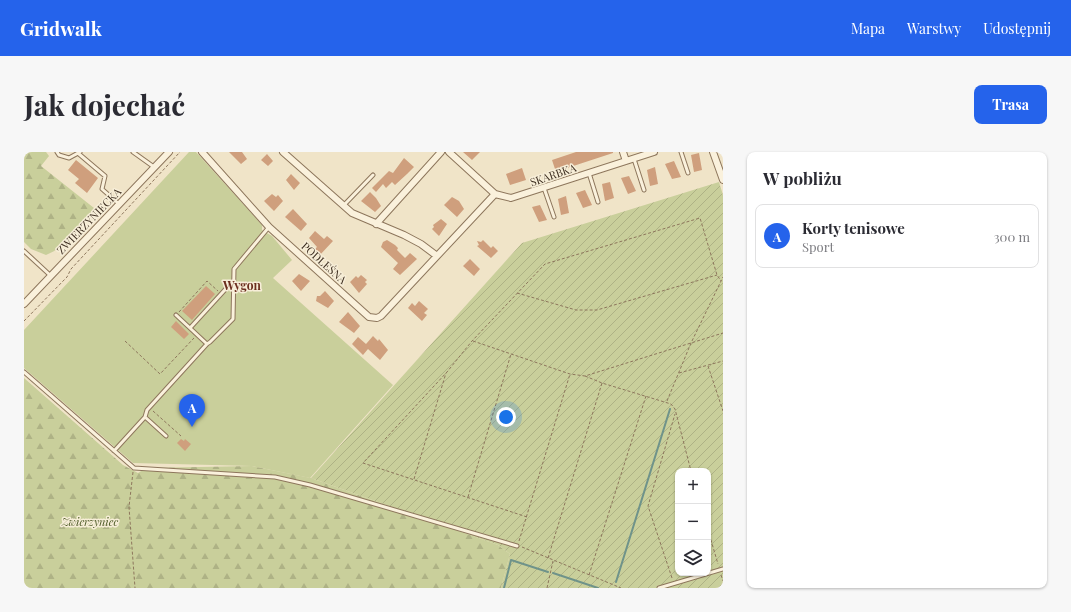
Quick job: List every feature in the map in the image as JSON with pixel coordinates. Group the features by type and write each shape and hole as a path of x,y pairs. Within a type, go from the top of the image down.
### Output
{"street":[{"name":"ZWIERZYNIECKA","path":"24,304 168,152"},
{"name":"PODLEŚNA","path":"202,152 269,227 369,317 373,318 381,316 438,256"},
{"path":"282,152 343,206 361,218 404,235 422,244 438,256 495,194 449,152"},
{"path":"376,224 441,152"},
{"path":"623,152 626,161"},
{"name":"SKARBKA","path":"495,194 511,198 528,194 654,152"},
{"path":"713,152 722,176"}],"lane":[{"path":"57,152 59,155 69,158 80,153 105,176 102,189 119,204"},
{"path":"133,152 154,167"},
{"path":"681,152 688,173"},
{"path":"634,158 644,190"},
{"path":"589,173 598,202"},
{"path":"343,206 372,175"},
{"path":"544,188 554,216"},
{"path":"114,451 145,417 149,407 233,318 234,269 269,227"},
{"path":"24,251 51,276"},
{"path":"190,328 233,281"},
{"path":"176,315 207,344"},
{"path":"24,372 134,468 275,477 310,485 517,546"},
{"path":"145,417 166,436"},
{"path":"659,588 721,569"}],"path":[{"path":"24,320 67,277 71,269 180,152"},
{"path":"527,517 363,463 446,372 472,341 545,264 700,218 717,275 721,281"},
{"path":"516,293 576,310 597,310 717,275"},
{"path":"667,402 678,373 723,277"},
{"path":"176,315 207,280 222,294"},
{"path":"584,376 723,333"},
{"path":"125,341 160,374 197,334"},
{"path":"472,341 570,374 584,376 602,383 667,402 674,409 690,468"},
{"path":"468,497 511,354"},
{"path":"678,373 723,361"},
{"path":"708,366 723,411"},
{"path":"414,480 446,372"},
{"path":"570,374 517,546 621,588"},
{"path":"548,558 602,383"},
{"path":"589,575 646,396"},
{"path":"149,407 181,436"},
{"path":"674,584 648,506 675,414"},
{"path":"134,468 129,507 134,588"},
{"path":"711,539 721,569 723,581"},
{"path":"547,588 553,560"}],"green space":[{"path":"24,152 46,152 49,156 41,166 94,208 79,229 67,241 46,255 31,249 24,242"},
{"path":"189,152 196,152 262,225 262,230 272,236 292,260 273,278 393,385 310,478 252,466 133,463 24,368 24,330"},
{"path":"719,182 723,195 723,588 501,588 510,554 498,545 311,478 522,243"},
{"name":"Zwierzyniec","path":"24,378 123,465 138,473 146,468 252,466 311,478 498,545 510,554 501,588 24,588"}],"building":[{"path":"229,152 242,152 247,159 241,164"},
{"path":"463,152 480,152 472,160"},
{"path":"576,152 613,153 558,171 555,169 552,160"},
{"path":"699,153 702,170 694,172 691,155"},
{"path":"267,154 273,161 268,166 261,160"},
{"path":"404,158 414,167 395,185 392,182 386,188 383,184 376,192 372,188 389,171 393,173"},
{"path":"76,160 98,178 87,193 75,183 79,179 68,170"},
{"path":"674,161 681,177 672,179 665,164"},
{"path":"655,167 658,184 650,186 647,170"},
{"path":"522,168 526,180 510,185 506,174"},
{"path":"291,174 300,183 294,190 286,180"},
{"path":"629,176 636,191 628,194 621,178"},
{"path":"610,182 614,198 605,201 602,184"},
{"path":"585,190 592,205 583,208 576,193"},
{"path":"370,192 381,206 375,212 361,201"},
{"path":"272,194 276,197 278,195 283,201 274,211 264,201"},
{"path":"566,196 569,213 561,215 558,199"},
{"path":"452,197 459,201 464,209 457,217 444,205"},
{"path":"540,205 547,220 539,222 532,207"},
{"path":"293,209 307,224 301,231 285,217"},
{"path":"441,219 447,224 439,236 432,229 434,227 433,225"},
{"path":"315,231 324,239 327,236 333,241 319,256 313,251 317,247 309,238"},
{"path":"387,240 398,248 397,250 405,258 410,253 417,259 400,275 393,269 398,263 381,247 383,242"},
{"path":"483,240 491,248 493,246 498,251 491,258 477,246 479,245 477,241 481,242"},
{"path":"470,259 480,269 474,276 463,266"},
{"path":"299,274 310,281 301,291 292,281"},
{"path":"361,275 367,280 365,282 367,284 359,293 350,282 356,276 358,278"},
{"path":"206,286 215,294 192,320 182,311"},
{"path":"325,291 334,301 328,308 316,301 317,296 320,296"},
{"path":"419,301 428,309 424,313 427,315 422,321 408,308 412,303 415,306"},
{"path":"348,312 360,326 354,333 339,322"},
{"path":"176,321 189,334 184,339 171,327"},
{"path":"373,336 378,341 379,339 388,350 380,360 368,349 363,355 352,344 358,337 366,344"},
{"path":"181,439 184,441 185,439 191,444 185,451 177,443"}],"waterway":[{"path":"616,582 670,409"},
{"path":"504,588 511,560 548,572"},
{"path":"553,573 598,588"}],"place":[{"name":"Korty tenisowe","path":"192,427"}],"district":[{"name":"Wygon","path":"242,286"}]}
